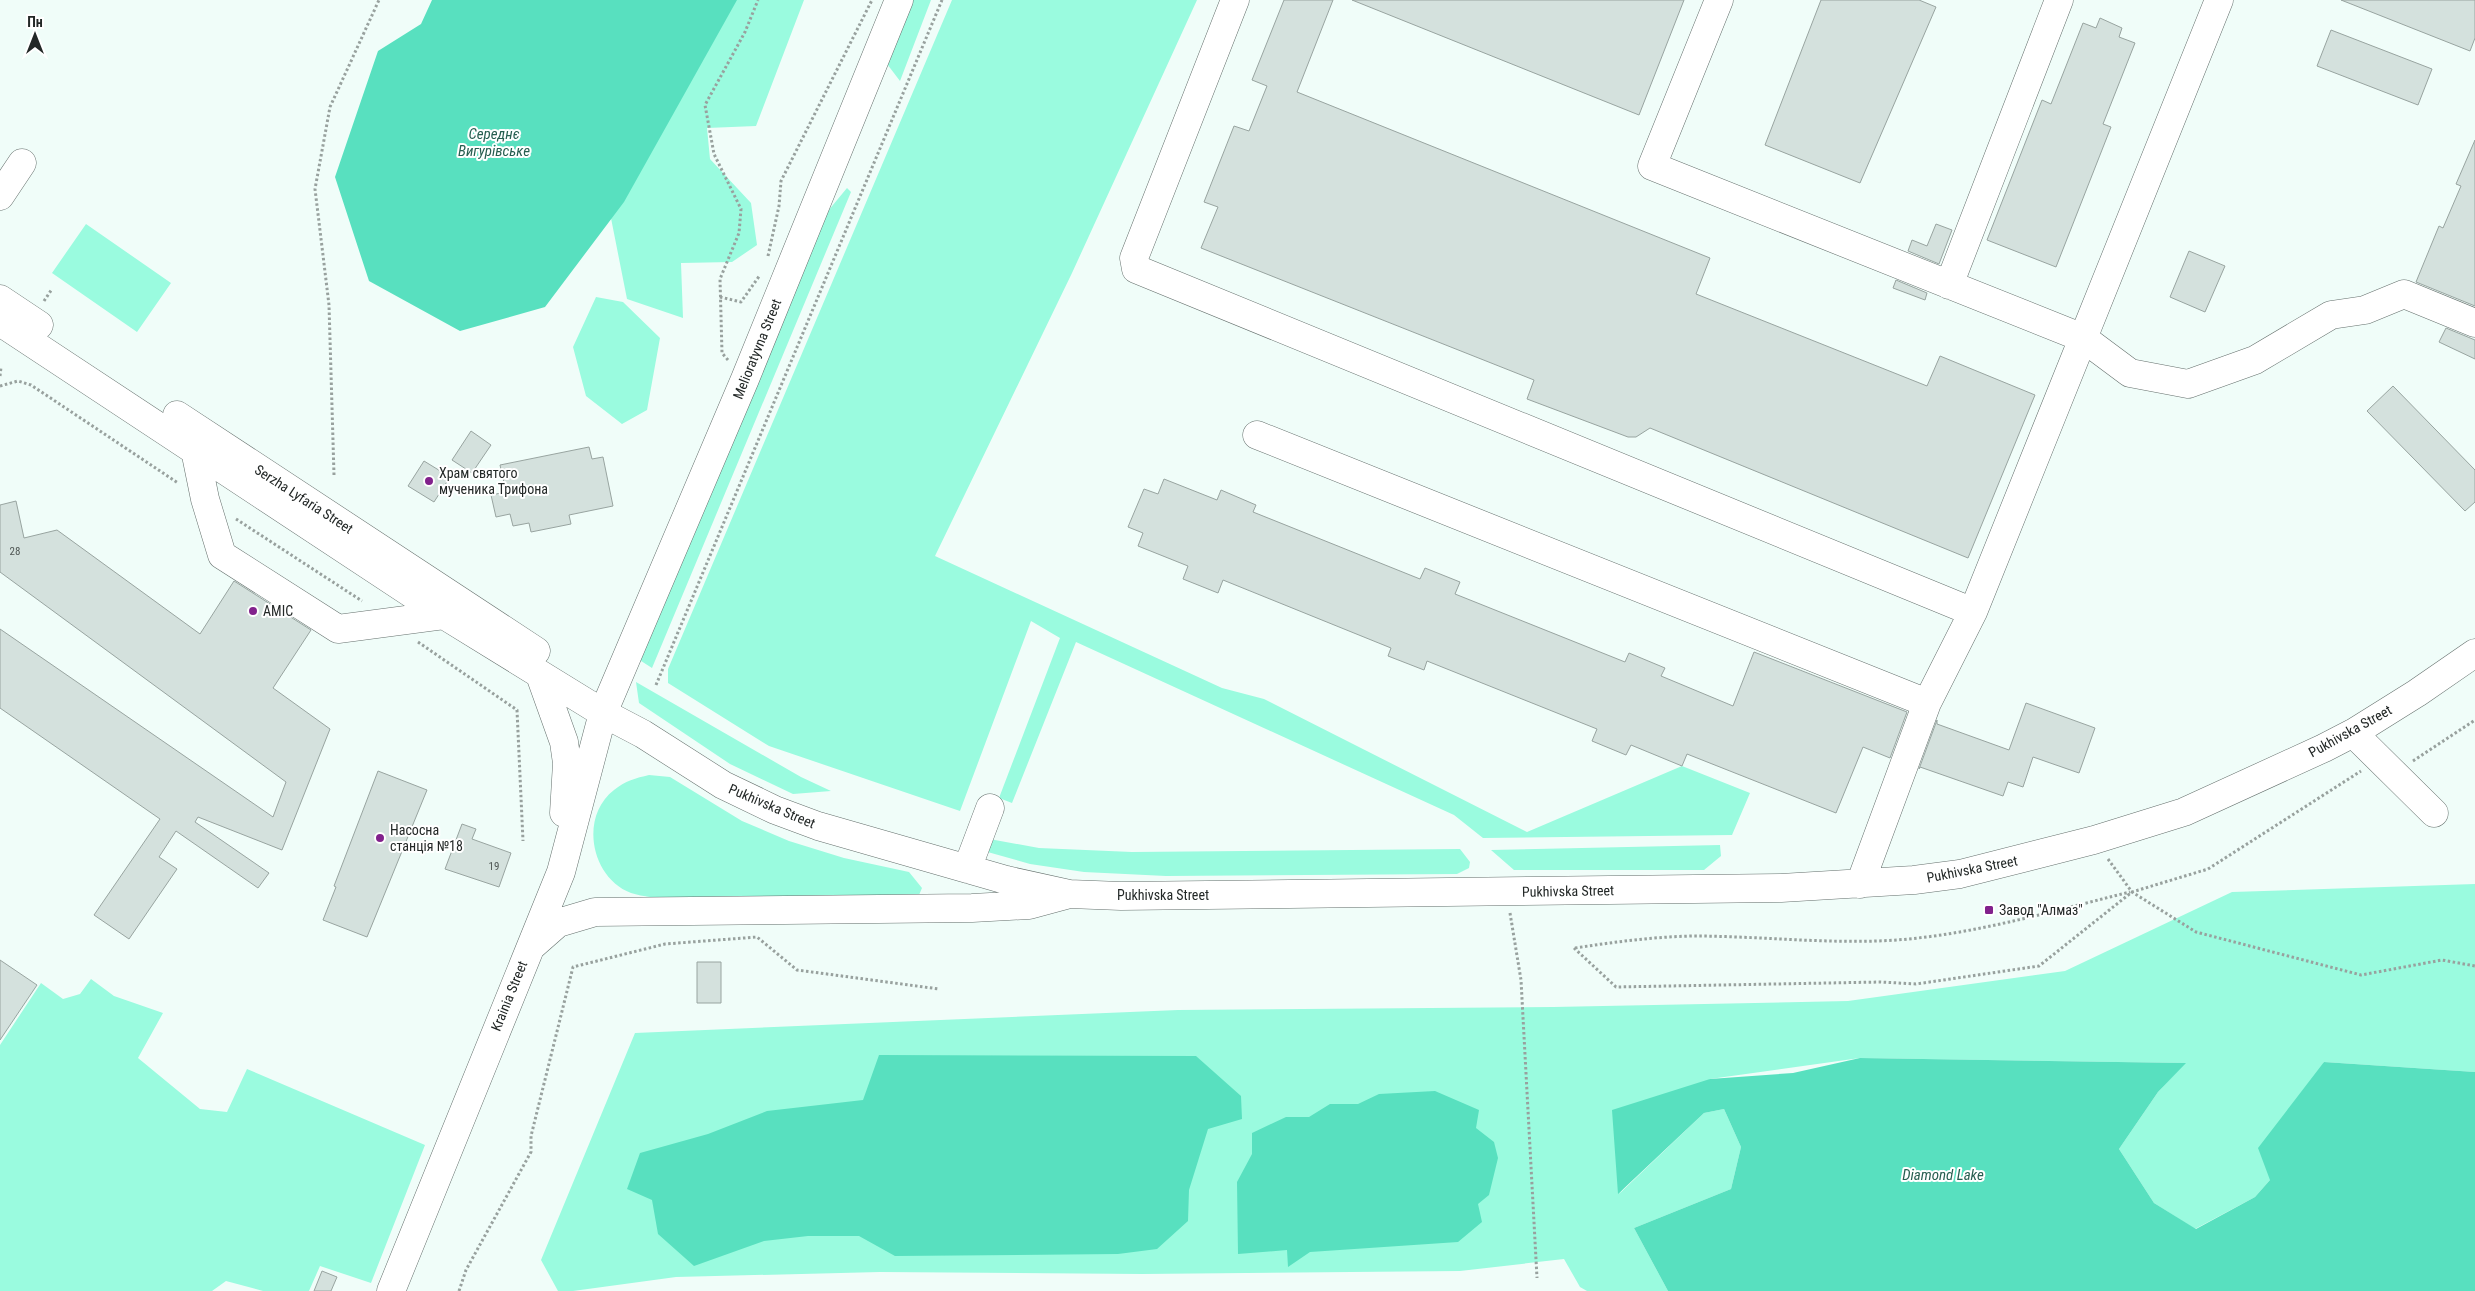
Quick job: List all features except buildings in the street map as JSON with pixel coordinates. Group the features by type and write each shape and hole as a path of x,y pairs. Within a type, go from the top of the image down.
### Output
{"street":[{"name":"Melioratyvna Street","path":"606,705 745,379 900,0"},
{"path":"1235,0 1134,258 1136,269 1973,612"},
{"path":"1719,0 1652,166 2083,338 2130,373 2188,384 2255,360 2331,316 2365,310 2404,294 2475,323"},
{"path":"1948,285 2059,0"},
{"path":"1860,884 1927,703 1973,612 2219,0"},
{"path":"0,196 22,163"},
{"name":"Serzha Lyfaria Street","path":"0,300 550,660 606,705"},
{"name":"Serzha Lyfaria Street","path":"0,322 444,615 540,675 606,705"},
{"path":"1257,435 1927,703"},
{"path":"195,450 205,499 222,555 338,629 444,615"},
{"name":"Pukhivska Street","path":"606,705 644,734 723,784 775,810 818,826 967,869 1069,894 1121,896 1507,892 1860,884 1960,874 2094,840 2184,812 2324,748 2417,693 2475,653"},
{"path":"540,675 564,742 567,763 561,872"},
{"name":"Krainia Street","path":"391,1291 561,872 606,705"},
{"path":"2353,732 2434,813"},
{"path":"967,869 990,808"},
{"path":"530,948 558,923 595,912 972,908 1029,905 1069,894"}],"path":[{"path":"334,475 329,305 315,189 330,107 379,0"},
{"path":"745,379 722,353 720,298 720,280 740,233 741,210 714,154 705,105 745,32 758,0"},
{"path":"767,260 779,206 780,181 872,0"},
{"path":"656,685 942,0"},
{"path":"720,298 741,302 765,269"},
{"path":"0,376 1,368"},
{"path":"0,386 18,381 31,385 179,483"},
{"path":"228,514 365,603"},
{"path":"412,637 517,710 523,841"},
{"path":"2132,892 2040,966 1916,984 1881,982 1616,987 1574,948 1634,939 1692,936 1878,941 1931,936 2019,919 2132,892 2208,869 2387,767 2475,720"},
{"path":"2094,840 2132,892 2196,932 2361,975 2442,960 2475,966"},
{"path":"1507,892 1521,980 1537,1278"},
{"path":"459,1291 466,1270 531,1152 531,1136 573,967 665,944 757,937 797,970 939,989"}],"shaded area":[{"path":"706,0 804,0 756,126 707,128 710,159 751,203 757,245 732,262 681,263 683,318 627,299 608,203"},
{"path":"908,0 931,0 900,81 884,60"},
{"path":"952,0 1197,0 1072,273 935,556 1222,688 1264,699 1527,832 1682,766 1750,793 1732,835 1483,838 1454,815 1076,642 1012,803 999,798 1060,638 1031,621 960,811 769,746 668,683 668,669"},
{"path":"847,188 851,192 652,668 638,659 818,223"},
{"path":"86,224 171,283 137,332 52,273"},
{"path":"596,297 623,302 660,338 647,410 622,424 586,396 573,347"},
{"path":"636,682 801,777 831,791 793,794 730,764 639,703"},
{"path":"649,775 670,777 742,821 789,841 844,858 909,872 922,888 919,895 910,899 650,897 631,893 617,885 599,861 594,846 593,830 596,815 603,802 614,790 631,780"},
{"path":"984,838 1039,848 1132,852 1460,849 1470,862 1469,868 1457,874 1166,876 1084,872 1030,864 984,851"},
{"path":"1720,845 1721,856 1704,870 1514,870 1491,850"},
{"path":"2475,884 2475,1072 2324,1062 2270,1180 2255,1197 2195,1229 2154,1203 2119,1149 2158,1092 2185,1063 1860,1058 1710,1079 1619,1194 1704,1113 1724,1109 1741,1147 1731,1189 1634,1228 1668,1291 1587,1291 1580,1287 1564,1259 1460,1271 1142,1274 880,1272 676,1277 573,1291 558,1291 541,1260 635,1033 1178,1010 1553,1007 1848,1001 2065,971 2232,892"},
{"path":"91,979 114,996 163,1013 138,1058 200,1109 227,1112 247,1069 425,1145 371,1283 320,1266 309,1291 263,1291 226,1281 212,1291 0,1291 0,1045 41,983 63,999 80,994"}],"water":[{"name":"Середнє Вигурівське","path":"432,0 737,0 624,202 545,307 460,331 369,281 335,177 378,51 421,24"},
{"path":"879,1055 1196,1056 1241,1096 1242,1119 1208,1129 1189,1190 1188,1221 1157,1249 1118,1254 895,1256 859,1236 808,1236 764,1241 694,1266 658,1234 652,1200 627,1189 640,1153 708,1134 767,1111 863,1100"},
{"name":"Diamond Lake","path":"1860,1058 2186,1063 2158,1092 2119,1149 2154,1203 2196,1229 2255,1197 2270,1180 2258,1148 2324,1062 2475,1072 2475,1291 1668,1291 1634,1228 1731,1189 1741,1147 1724,1109 1704,1113 1618,1194 1612,1110 1710,1079 1793,1073"},
{"path":"1435,1091 1479,1110 1476,1128 1494,1142 1498,1158 1489,1195 1478,1204 1482,1222 1458,1242 1310,1252 1288,1267 1287,1250 1238,1254 1237,1182 1252,1154 1252,1133 1286,1117 1309,1117 1330,1104 1358,1104 1379,1094"}],"place":[{"name":"Храм святого мученика Трифона","path":"429,481"},
{"name":"AMIC","path":"253,611"},
{"name":"Насосна станція №18","path":"380,838"},
{"name":"Завод \"Алмаз\"","path":"1989,910"}]}
